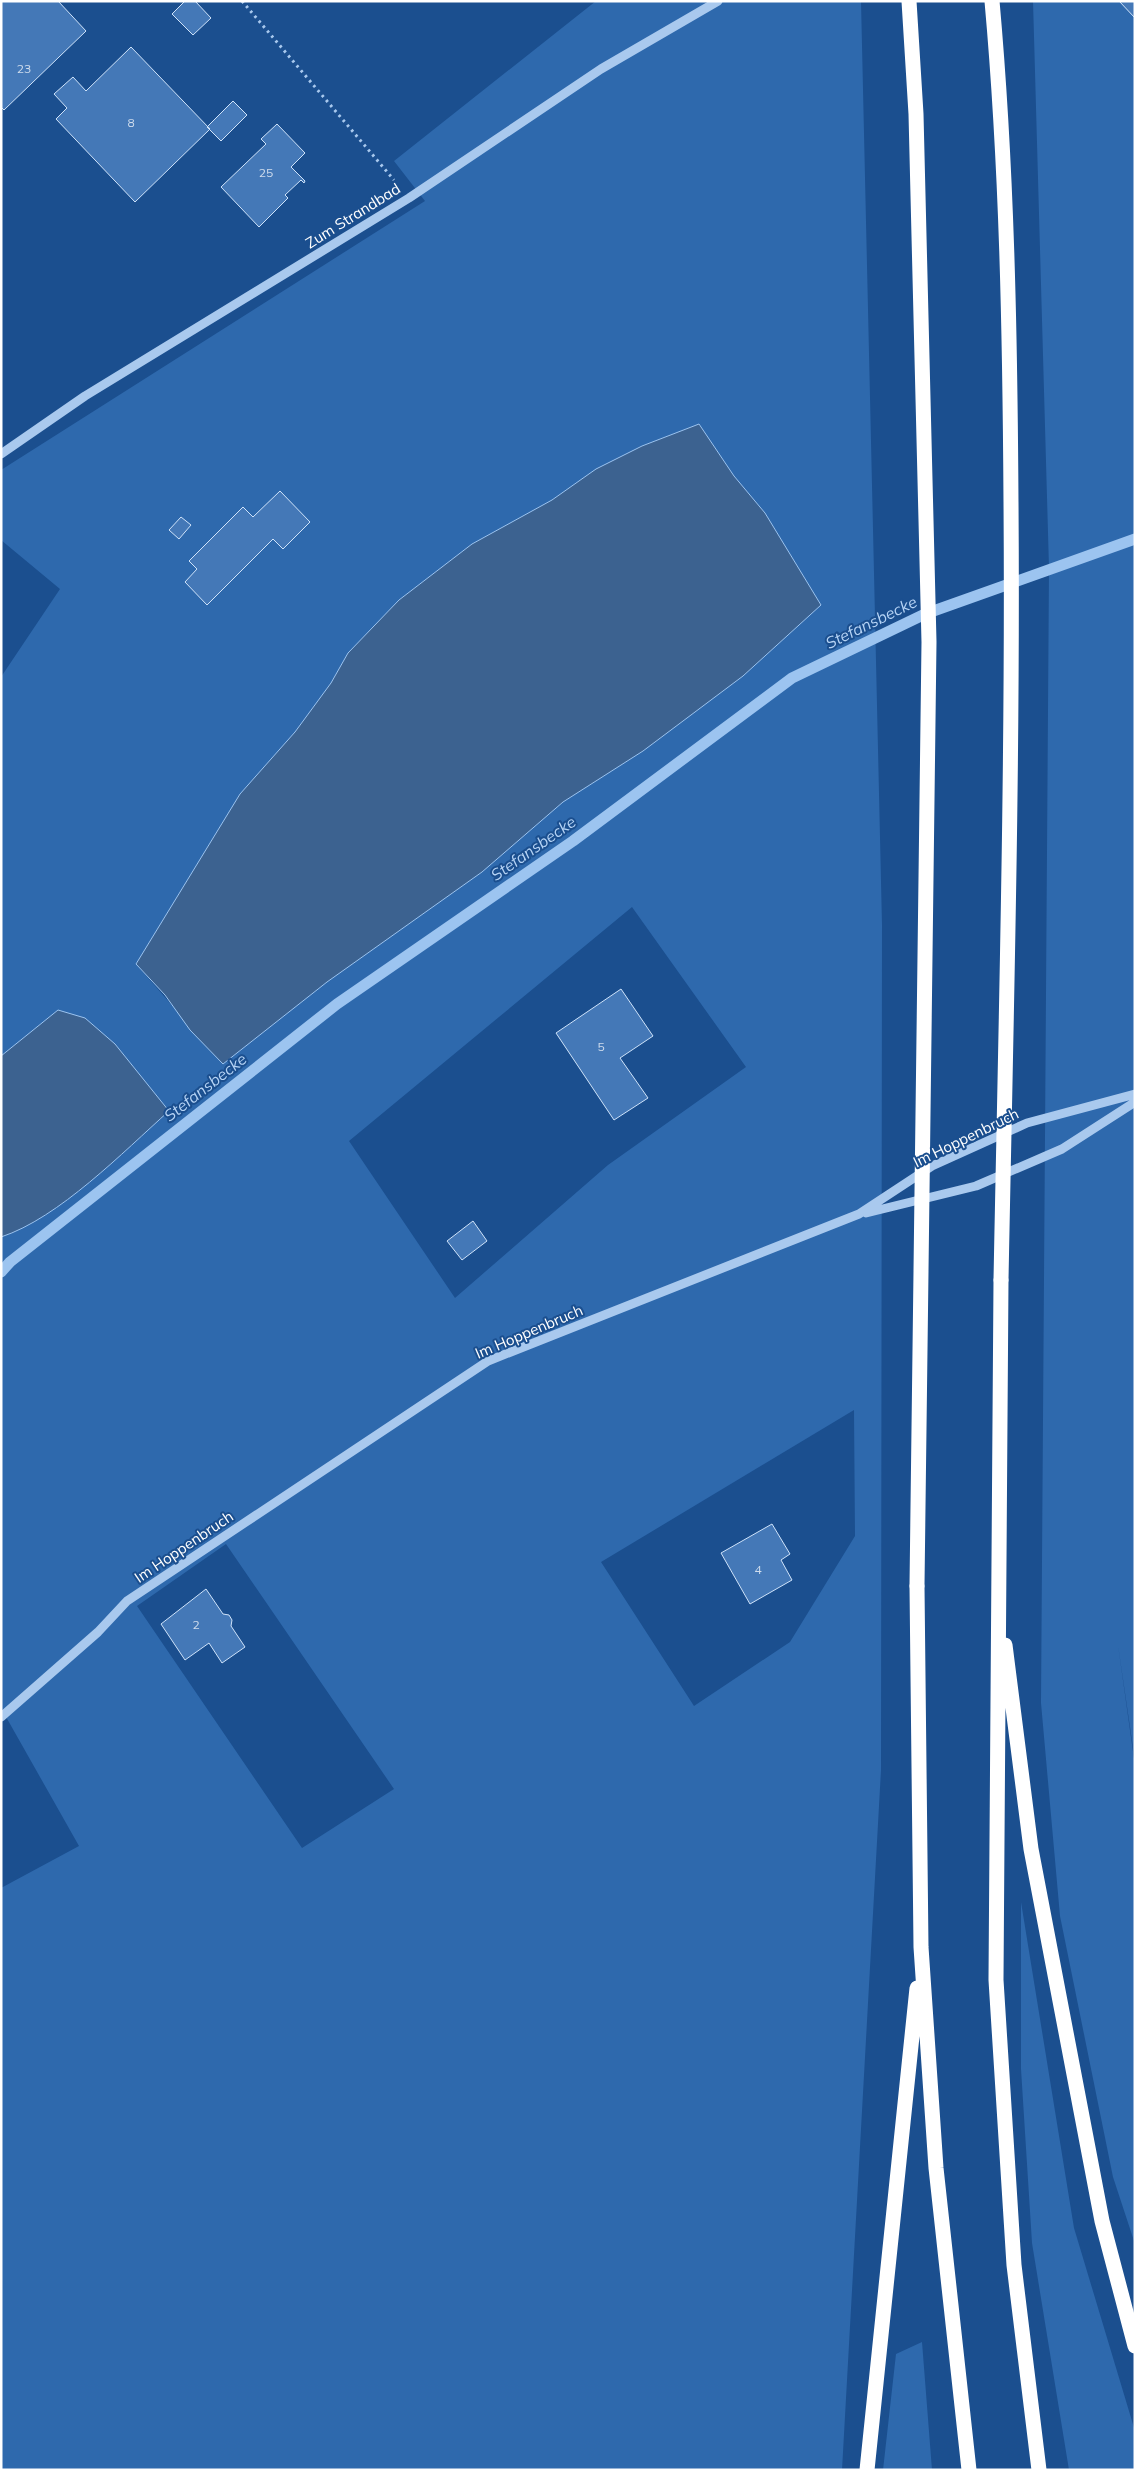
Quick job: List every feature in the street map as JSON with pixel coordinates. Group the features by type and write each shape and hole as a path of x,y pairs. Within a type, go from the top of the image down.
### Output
{"highway":[{"path":"909,1 917,162 929,642 917,1586 921,1947 936,2168 969,2470"},
{"path":"992,1 1000,90 1010,319 1012,652 998,1584 996,1980 1014,2265 1039,2470"},
{"path":"998,1584 1032,1848 1102,2221 1135,2346"},
{"path":"867,2470 921,1947"}],"street":[{"name":"Zum Strandbad","path":"1,454 85,396 409,198 601,69 718,1"},
{"name":"Im Hoppenbruch","path":"1,1717 98,1632 127,1600 488,1361 859,1214 932,1166 1028,1123 1135,1094"},
{"path":"859,1214 976,1186 1062,1149 1135,1102"}],"path":[{"path":"242,1 409,198"}],"shaded area":[{"path":"596,1 861,1 882,925 881,1770 842,2470 1,2470 1,1888 79,1846 1,1708 1,1237 23,1228 68,1200 169,1111 115,1044 58,1010 1,1056 1,677 60,589 1,540 1,470 425,201 394,161","holes":["699,424 734,476 765,513 821,605 743,676 643,751 563,802 482,872 327,982 223,1064 136,964 240,794 295,732 331,683 348,653 399,600 472,544 552,500 596,470 642,446","632,907 746,1067 608,1165 455,1298 349,1141","854,1410 855,1536 790,1642 694,1706 601,1562","226,1544 394,1789 302,1848 137,1606"]},
{"path":"1033,1 1135,1 1135,1761 1118,1645 1135,1766 1135,2244 1113,2177 1060,1916 1041,1703 1049,568"},
{"path":"699,424 734,476 765,513 821,605 743,676 643,751 563,802 482,872 327,982 223,1064 190,1030 165,995 136,964 240,794 295,732 331,683 348,653 399,600 472,544 552,500 596,469 642,446"},
{"path":"58,1010 85,1018 115,1044 169,1111 68,1200 23,1228 1,1237 1,1056"},
{"path":"1021,1902 1074,2228 1135,2431 1135,2470 1069,2470 1032,2243 1021,2069"},
{"path":"922,2342 932,2470 883,2470 896,2354"}],"building":[{"path":"1,1 58,1 86,31 4,110 1,107"},
{"path":"185,1 195,1 211,18 193,35 172,14"},
{"path":"1119,1 1135,1 1135,18"},
{"path":"131,47 210,129 135,202 56,119 67,108 54,94 73,77 86,91"},
{"path":"233,101 247,115 221,141 207,127"},
{"path":"277,124 305,153 291,167 305,181 304,183 301,180 285,195 288,198 259,227 221,187 266,144 261,139"},
{"path":"280,491 310,522 283,549 273,539 207,605 185,582 197,569 189,561 243,507 253,517"},
{"path":"181,517 191,525 179,539 169,530"},
{"path":"621,989 653,1036 620,1058 648,1098 614,1120 556,1033"},
{"path":"473,1221 487,1241 462,1260 447,1241"},
{"path":"772,1524 790,1554 781,1560 792,1580 750,1604 721,1553"},
{"path":"206,1589 223,1614 229,1615 232,1620 231,1626 245,1647 222,1663 209,1643 185,1660 161,1624"}],"waterway":[{"name":"Stefansbecke","path":"1,1272 10,1262 337,1004 573,841 792,678 925,614 1135,539"}]}
